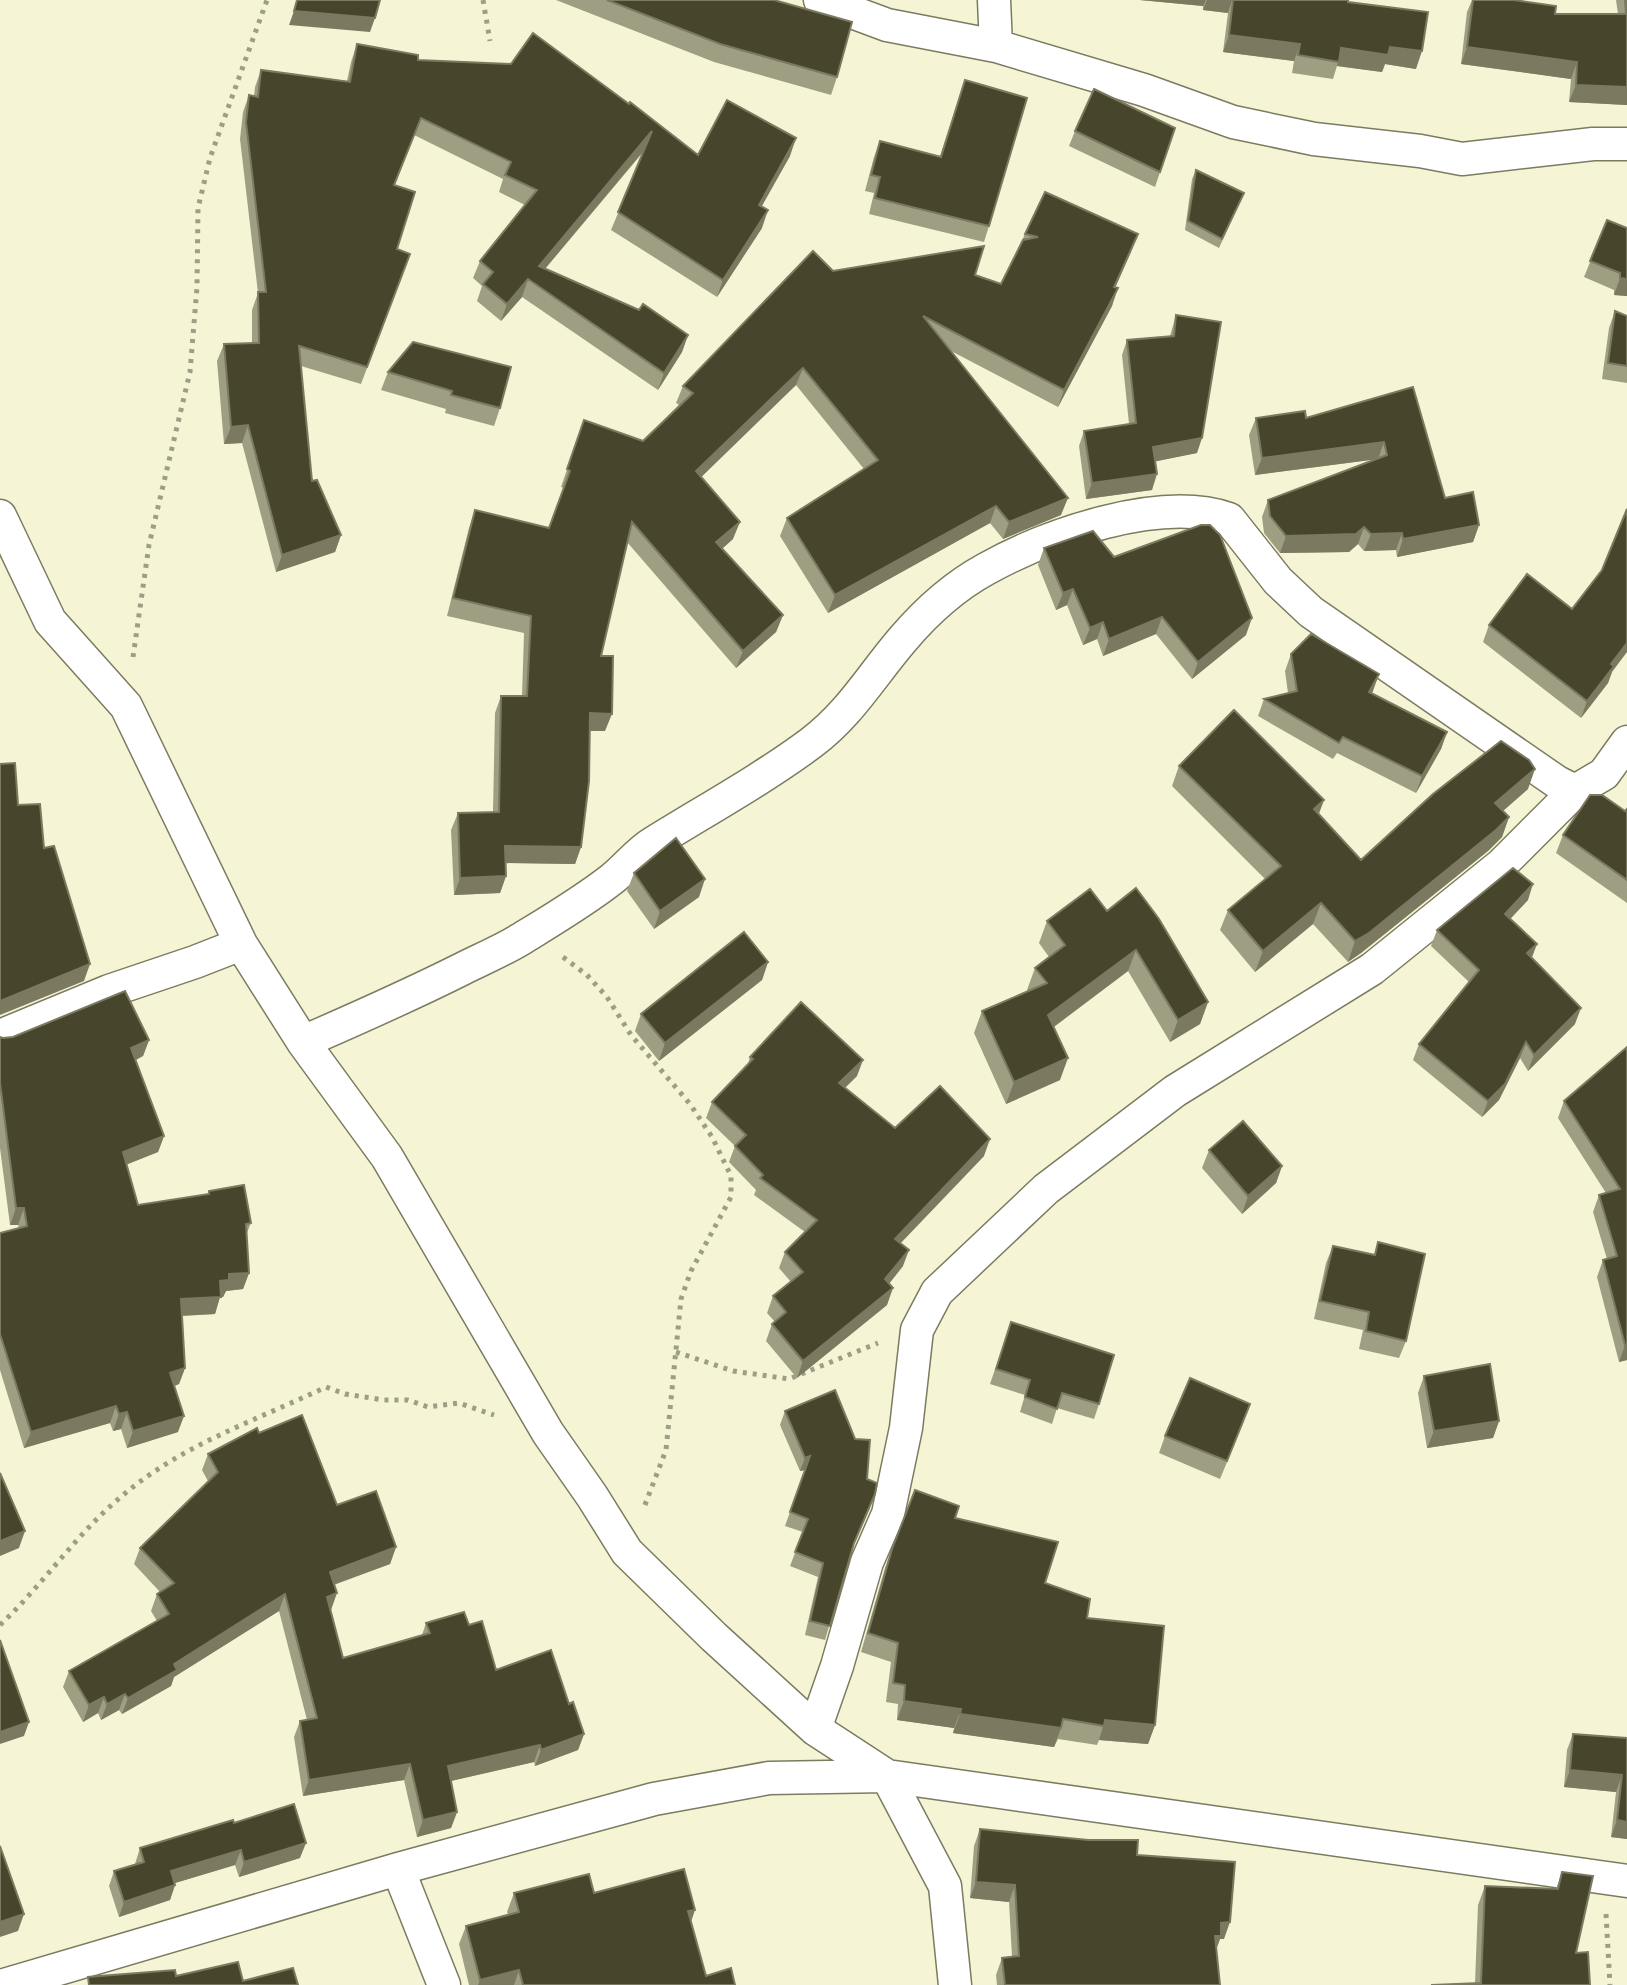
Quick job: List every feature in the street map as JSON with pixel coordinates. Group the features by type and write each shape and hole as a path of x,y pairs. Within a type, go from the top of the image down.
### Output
{"street":[{"path":"820,0 887,25 996,46 1144,90 1233,122 1314,139 1462,159 1593,144 1627,144"},
{"path":"994,0 996,46"},
{"path":"303,1042 409,995 518,941 612,879 650,845 813,742 853,706 903,638 942,600 982,571 1029,547 1124,518 1183,514 1219,515 1229,519 1278,581 1311,612 1557,782 1575,791"},
{"path":"0,516 50,621 126,706 241,944 303,1042 387,1157 548,1433 627,1552 815,1729 887,1776 945,1886 955,1985"},
{"path":"815,1729 867,1562 888,1514 906,1428 917,1330 937,1292 1046,1189 1175,1091 1372,969 1501,865 1575,791 1604,774 1627,742"},
{"path":"0,1036 109,991 241,944"},
{"path":"4,1985 398,1869 668,1796 769,1778 887,1776 1621,1881"},
{"path":"398,1869 444,1985"}],"path":[{"path":"126,706 149,545 190,372 197,287 198,208 210,158 267,0"},
{"path":"483,0 490,41"},
{"path":"518,941 546,946 594,983 631,1035 690,1104 712,1137 731,1176 731,1197 691,1271 681,1299 666,1450 627,1552"},
{"path":"676,1352 733,1371 789,1379 917,1330"},
{"path":"0,1625 62,1555 121,1496 173,1457 326,1387 345,1394 408,1400 428,1407 459,1403 548,1433"},
{"path":"1610,1985 1606,1913 1621,1881"}],"building":[{"path":"297,0 380,0 375,18 294,11"},
{"path":"607,0 774,0 852,22 837,77 720,44"},
{"path":"1233,0 1348,0 1428,12 1422,51 1390,47 1388,55 1341,48 1339,62 1298,55 1300,44 1229,35"},
{"path":"1473,0 1514,0 1556,6 1555,14 1626,14 1627,0 1627,87 1576,85 1577,62 1467,47"},
{"path":"533,33 698,155 727,100 796,138 759,205 768,210 723,280 618,212 652,131 539,266 639,310 643,304 688,335 664,373 528,279 507,304 483,284 493,272 480,261 537,190 505,175 511,162 421,118 394,185 415,192 397,249 410,254 367,367 299,346 312,481 317,480 341,535 282,555 248,425 231,427 224,344 259,343 258,292 266,292 246,122 249,95 258,97 261,70 350,82 357,44 418,55 418,60 511,64"},
{"path":"965,80 1027,98 989,226 875,198 880,177 871,175 880,141 941,157"},
{"path":"1094,89 1175,128 1160,172 1075,131"},
{"path":"1196,170 1244,193 1222,239 1188,221"},
{"path":"1045,192 1138,234 1114,287 1118,288 1064,390 923,316 1068,498 1009,522 996,506 835,595 787,518 878,460 803,368 696,471 740,522 716,542 783,615 743,651 632,522 601,656 613,656 612,714 590,713 589,781 581,847 505,846 506,876 460,878 458,813 499,812 501,696 527,696 531,616 453,598 475,510 549,528 570,471 567,469 584,420 643,441 693,393 683,386 813,251 833,271 984,246 975,275 1001,284 1023,240 1038,237 1025,234"},
{"path":"1607,220 1627,228 1627,279 1590,261"},
{"path":"1615,311 1627,316 1627,366 1608,363"},
{"path":"1176,315 1221,322 1202,438 1153,447 1157,474 1092,483 1084,431 1136,423 1127,340 1174,336"},
{"path":"413,342 511,367 500,408 451,395 452,391 388,372"},
{"path":"1413,387 1445,498 1473,492 1479,525 1403,539 1402,533 1371,534 1364,527 1356,534 1286,536 1270,516 1268,500 1387,455 1384,442 1262,458 1256,418 1305,411 1306,418"},
{"path":"1627,509 1627,643 1587,701 1489,625 1527,574 1572,609 1602,570"},
{"path":"1201,525 1210,525 1220,535 1252,618 1198,662 1162,617 1109,639 1103,622 1090,628 1073,589 1063,593 1044,548 1093,531 1114,557"},
{"path":"1311,634 1379,674 1369,692 1447,732 1422,776 1343,737 1339,743 1264,699 1297,691 1291,654"},
{"path":"1234,710 1324,800 1314,809 1361,860 1433,794 1501,741 1529,760 1535,769 1495,803 1509,817 1496,830 1369,933 1355,941 1321,903 1263,951 1228,910 1281,866 1179,766"},
{"path":"15,763 18,805 40,804 44,848 54,846 90,964 0,1001 0,764"},
{"path":"1590,795 1602,795 1625,811 1627,809 1627,880 1563,835"},
{"path":"676,838 705,879 660,911 634,873"},
{"path":"1513,868 1533,884 1505,914 1537,944 1527,953 1581,1008 1534,1055 1526,1042 1505,1084 1488,1101 1419,1044 1479,970 1437,930"},
{"path":"1136,888 1159,919 1208,1002 1178,1020 1136,950 1048,1015 1068,1058 1014,1082 982,1011 1047,983 1035,968 1065,945 1047,921 1090,889 1107,911"},
{"path":"744,932 768,962 665,1043 641,1014"},
{"path":"125,991 149,1040 131,1048 164,1136 123,1152 138,1205 244,1185 251,1223 246,1224 249,1273 229,1274 229,1280 220,1281 221,1297 181,1299 185,1368 170,1373 184,1416 133,1431 127,1412 119,1414 116,1406 31,1432 0,1334 0,1233 27,1226 24,1208 16,1208 0,1083 0,1037 13,1037"},
{"path":"801,1002 863,1060 839,1083 895,1128 940,1086 990,1139 895,1239 909,1250 885,1279 893,1288 803,1361 772,1324 786,1312 773,1296 803,1272 785,1252 817,1220 760,1178 763,1175 735,1146 746,1135 712,1102"},
{"path":"1627,1047 1625,1345 1603,1260 1617,1256 1599,1195 1620,1189 1564,1101"},
{"path":"1243,1121 1282,1166 1248,1196 1209,1150"},
{"path":"1378,1242 1425,1254 1406,1341 1366,1331 1369,1312 1320,1301 1333,1246 1375,1255"},
{"path":"1011,1322 1114,1355 1099,1404 1062,1393 1057,1409 1025,1397 1030,1380 996,1369"},
{"path":"1490,1364 1499,1421 1434,1431 1424,1376"},
{"path":"1190,1378 1250,1404 1227,1461 1165,1436"},
{"path":"835,1390 855,1439 870,1440 867,1479 877,1483 854,1543 830,1626 810,1621 823,1563 795,1552 808,1519 790,1512 810,1456 805,1458 785,1411"},
{"path":"302,1415 337,1505 376,1491 396,1547 330,1572 337,1593 327,1597 343,1658 430,1633 426,1623 464,1612 469,1625 482,1621 496,1670 551,1650 569,1704 573,1702 584,1734 541,1750 540,1745 448,1766 457,1812 423,1820 410,1764 309,1780 300,1721 317,1718 285,1594 174,1664 177,1670 128,1698 125,1694 107,1704 104,1697 89,1705 69,1671 169,1614 157,1594 174,1583 140,1548 218,1472 208,1454 257,1428 259,1433"},
{"path":"0,1473 25,1531 0,1541"},
{"path":"915,1490 959,1506 955,1518 1058,1542 1045,1583 1090,1599 1087,1618 1164,1626 1155,1725 1105,1720 1104,1726 1063,1719 1061,1728 960,1714 961,1709 904,1701 905,1685 893,1683 898,1643 868,1633 892,1549"},
{"path":"0,1640 29,1722 0,1732"},
{"path":"1573,1734 1627,1738 1627,1822 1617,1820 1622,1775 1570,1770"},
{"path":"294,1804 306,1843 244,1862 241,1850 171,1871 175,1885 124,1902 114,1871 144,1862 140,1848"},
{"path":"980,1829 1088,1840 1138,1840 1137,1855 1235,1862 1230,1922 1221,1923 1221,1936 1215,1936 1220,1985 1005,1985 1002,1958 1019,1956 1015,1885 976,1882"},
{"path":"0,1846 24,1914 0,1922"},
{"path":"684,1869 695,1910 688,1911 706,1976 731,1968 735,1985 523,1985 519,1970 480,1980 466,1926 519,1912 514,1893 589,1874 594,1893"},
{"path":"1562,1872 1593,1876 1576,1953 1588,1952 1590,1985 1431,1985 1481,1983 1485,1886 1558,1889"},
{"path":"238,1962 243,1981 293,1968 298,1985 89,1985 88,1977 175,1970 176,1976"}]}
